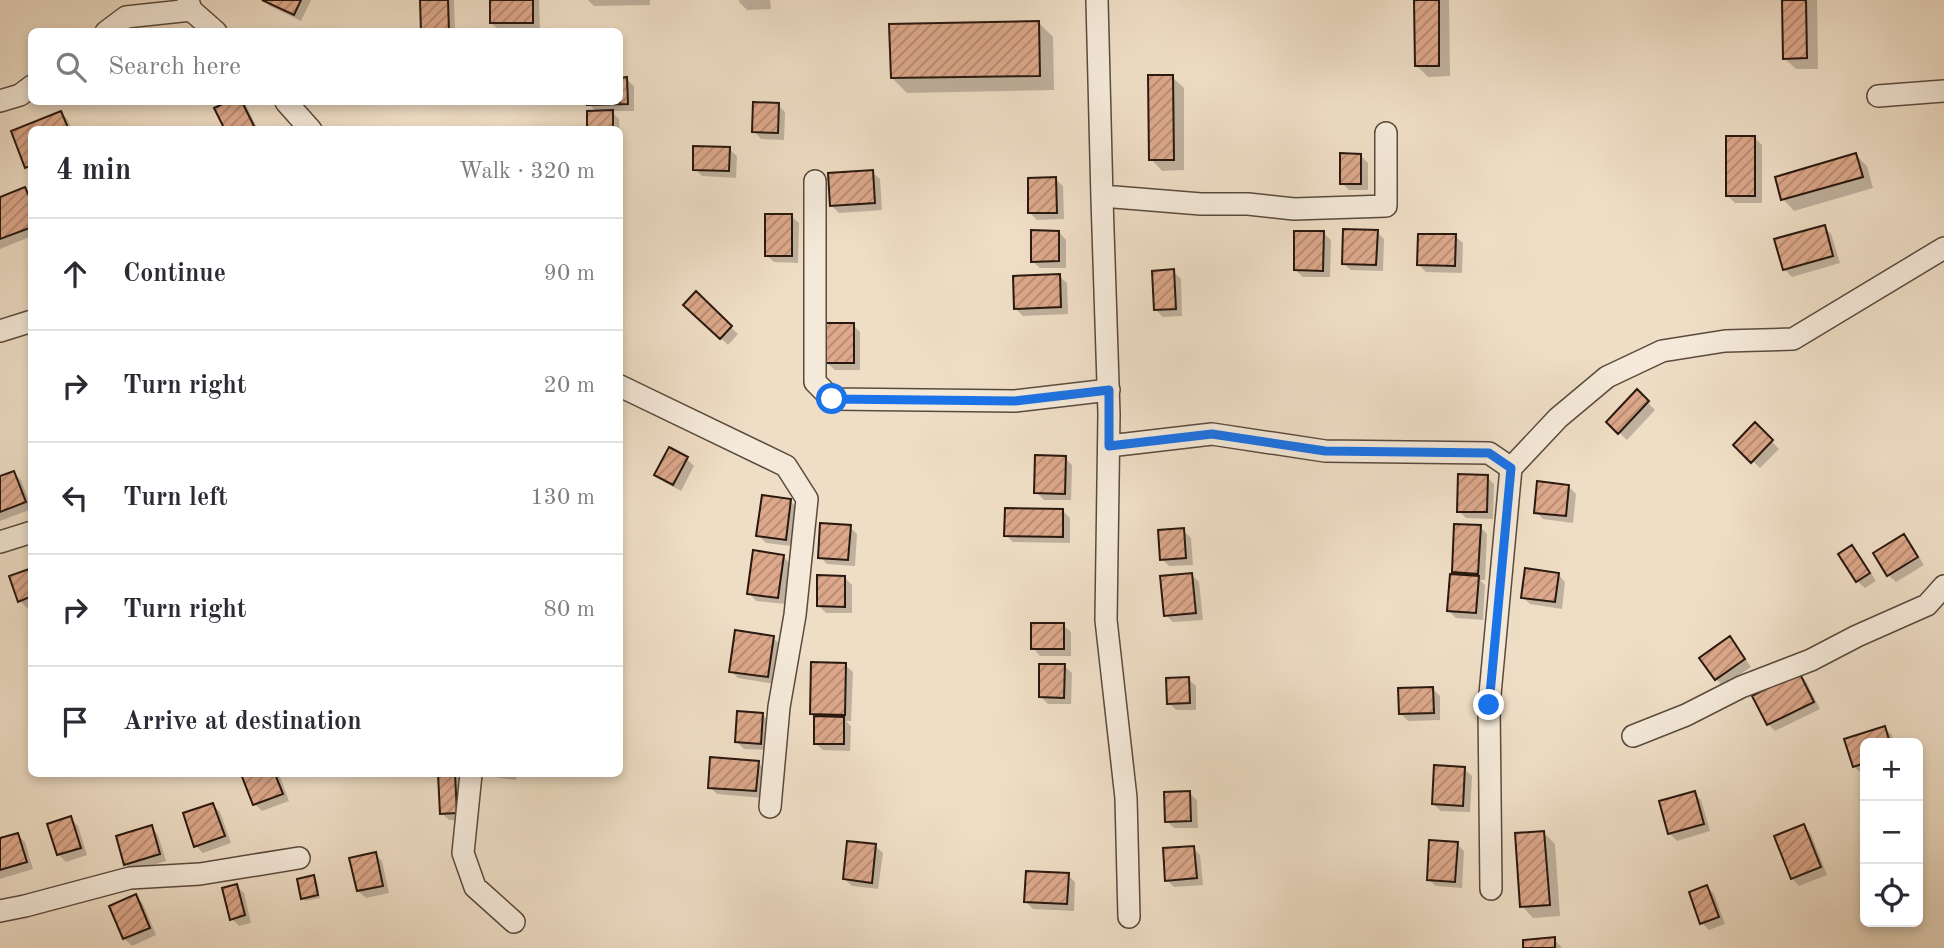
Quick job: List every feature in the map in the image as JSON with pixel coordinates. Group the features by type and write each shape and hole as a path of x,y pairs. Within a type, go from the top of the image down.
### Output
{"street":[{"path":"1097,0 1109,390 1106,620 1126,798 1129,917"},
{"path":"111,28 126,17 190,5 212,28"},
{"path":"0,100 20,95 28,89"},
{"path":"1878,96 1944,91"},
{"path":"289,105 307,126"},
{"path":"1102,196 1294,209 1386,206 1386,133"},
{"path":"815,181 815,382 832,399 1015,401 1109,390"},
{"path":"1491,889 1489,705 1511,468 1558,418 1607,377 1662,351 1725,341 1793,339 1944,248"},
{"path":"0,331 28,322"},
{"path":"623,387 786,467 807,499 796,615 779,708 770,807"},
{"path":"1109,446 1212,434 1325,451 1489,453 1511,468"},
{"path":"0,542 28,533"},
{"path":"1633,736 1686,715 1741,687 1811,660 1927,605 1944,586"},
{"path":"471,777 463,853 475,887 514,922"},
{"path":"0,911 130,878 200,874 299,858"}],"building":[{"path":"262,0 301,0 294,15"},
{"path":"420,0 448,0 449,28 421,28"},
{"path":"490,0 533,0 533,23 490,23"},
{"path":"1414,0 1439,0 1439,66 1415,66"},
{"path":"1782,0 1806,0 1807,58 1783,59"},
{"path":"1039,21 1040,76 891,78 889,24"},
{"path":"1148,75 1173,75 1174,160 1149,160"},
{"path":"627,77 628,104 623,104 623,78"},
{"path":"753,102 779,103 778,133 752,132"},
{"path":"220,105 244,105 254,126 223,126 214,108"},
{"path":"613,110 613,126 587,126 587,111"},
{"path":"61,111 67,126 28,126 28,167 25,168 11,131"},
{"path":"1726,136 1755,136 1755,196 1726,196"},
{"path":"693,146 730,147 729,171 693,170"},
{"path":"1340,153 1361,154 1361,184 1340,184"},
{"path":"1856,153 1863,177 1781,200 1775,177"},
{"path":"873,170 875,203 830,206 828,173"},
{"path":"1056,177 1057,213 1028,213 1028,178"},
{"path":"25,187 28,194 28,228 0,239 0,197"},
{"path":"765,214 792,214 792,256 765,256"},
{"path":"1825,225 1833,256 1783,270 1774,239"},
{"path":"1343,229 1378,230 1376,265 1342,264"},
{"path":"1031,230 1059,231 1059,261 1031,262"},
{"path":"1294,231 1324,231 1323,271 1294,270"},
{"path":"1418,234 1456,234 1455,266 1417,265"},
{"path":"1174,269 1176,309 1154,310 1152,271"},
{"path":"1060,274 1061,307 1014,309 1013,276"},
{"path":"696,291 732,326 720,339 683,305"},
{"path":"826,323 854,323 854,363 826,363"},
{"path":"1637,389 1649,401 1618,434 1606,422"},
{"path":"1755,422 1773,440 1751,463 1733,445"},
{"path":"669,447 688,457 673,485 654,475"},
{"path":"1035,455 1066,456 1065,494 1034,493"},
{"path":"14,471 26,502 0,512 0,476"},
{"path":"1458,474 1488,475 1487,512 1457,512"},
{"path":"1537,481 1569,485 1566,516 1534,513"},
{"path":"762,495 791,499 786,540 756,536"},
{"path":"1005,508 1063,509 1063,537 1004,536"},
{"path":"820,523 851,525 848,560 818,558"},
{"path":"1454,524 1481,525 1478,574 1452,572"},
{"path":"1184,528 1186,558 1160,560 1158,530"},
{"path":"1904,534 1918,557 1887,576 1873,553"},
{"path":"1852,545 1870,573 1856,582 1838,554"},
{"path":"753,550 784,555 778,598 747,594"},
{"path":"1525,568 1559,573 1555,602 1521,598"},
{"path":"28,569 28,598 18,602 9,576"},
{"path":"1192,573 1196,613 1164,616 1160,576"},
{"path":"1450,574 1479,576 1476,613 1447,611"},
{"path":"817,575 845,576 845,607 817,606"},
{"path":"1031,623 1064,623 1064,649 1031,649"},
{"path":"735,630 774,636 768,677 729,672"},
{"path":"1730,636 1745,659 1715,680 1699,658"},
{"path":"811,662 846,663 845,715 810,714"},
{"path":"1039,664 1065,664 1064,698 1039,697"},
{"path":"1799,672 1814,702 1767,725 1752,696"},
{"path":"1189,677 1190,703 1167,704 1166,678"},
{"path":"1433,687 1434,713 1399,714 1398,688"},
{"path":"737,711 763,713 761,744 735,742"},
{"path":"814,716 844,717 844,744 814,744"},
{"path":"1885,726 1889,738 1860,738 1860,765 1853,767 1844,739"},
{"path":"710,757 759,761 756,791 708,788"},
{"path":"1434,765 1465,767 1463,806 1432,804"},
{"path":"242,777 276,777 283,794 253,805"},
{"path":"438,777 455,777 457,813 440,814"},
{"path":"1190,791 1191,821 1165,822 1164,792"},
{"path":"1695,791 1704,824 1668,834 1659,801"},
{"path":"213,803 225,836 194,847 183,813"},
{"path":"71,816 81,848 57,855 47,824"},
{"path":"1804,824 1821,867 1791,879 1774,836"},
{"path":"152,825 160,854 124,865 116,836"},
{"path":"1544,831 1550,905 1520,907 1515,833"},
{"path":"18,833 27,862 0,870 0,838"},
{"path":"1429,840 1458,842 1455,882 1427,880"},
{"path":"847,841 876,844 872,883 843,879"},
{"path":"1194,846 1197,878 1165,881 1163,848"},
{"path":"376,852 383,886 357,891 349,858"},
{"path":"1026,871 1069,873 1067,904 1024,902"},
{"path":"314,875 318,895 301,899 297,879"},
{"path":"237,884 245,915 230,920 222,888"},
{"path":"1707,885 1719,917 1700,924 1689,892"},
{"path":"136,894 150,928 123,939 109,906"},
{"path":"1555,937 1555,948 1523,948 1523,940"}],"route":[{"path":"832,399 1015,401 1109,390 1109,446 1212,434 1325,451 1489,453 1511,468 1489,705"}]}
